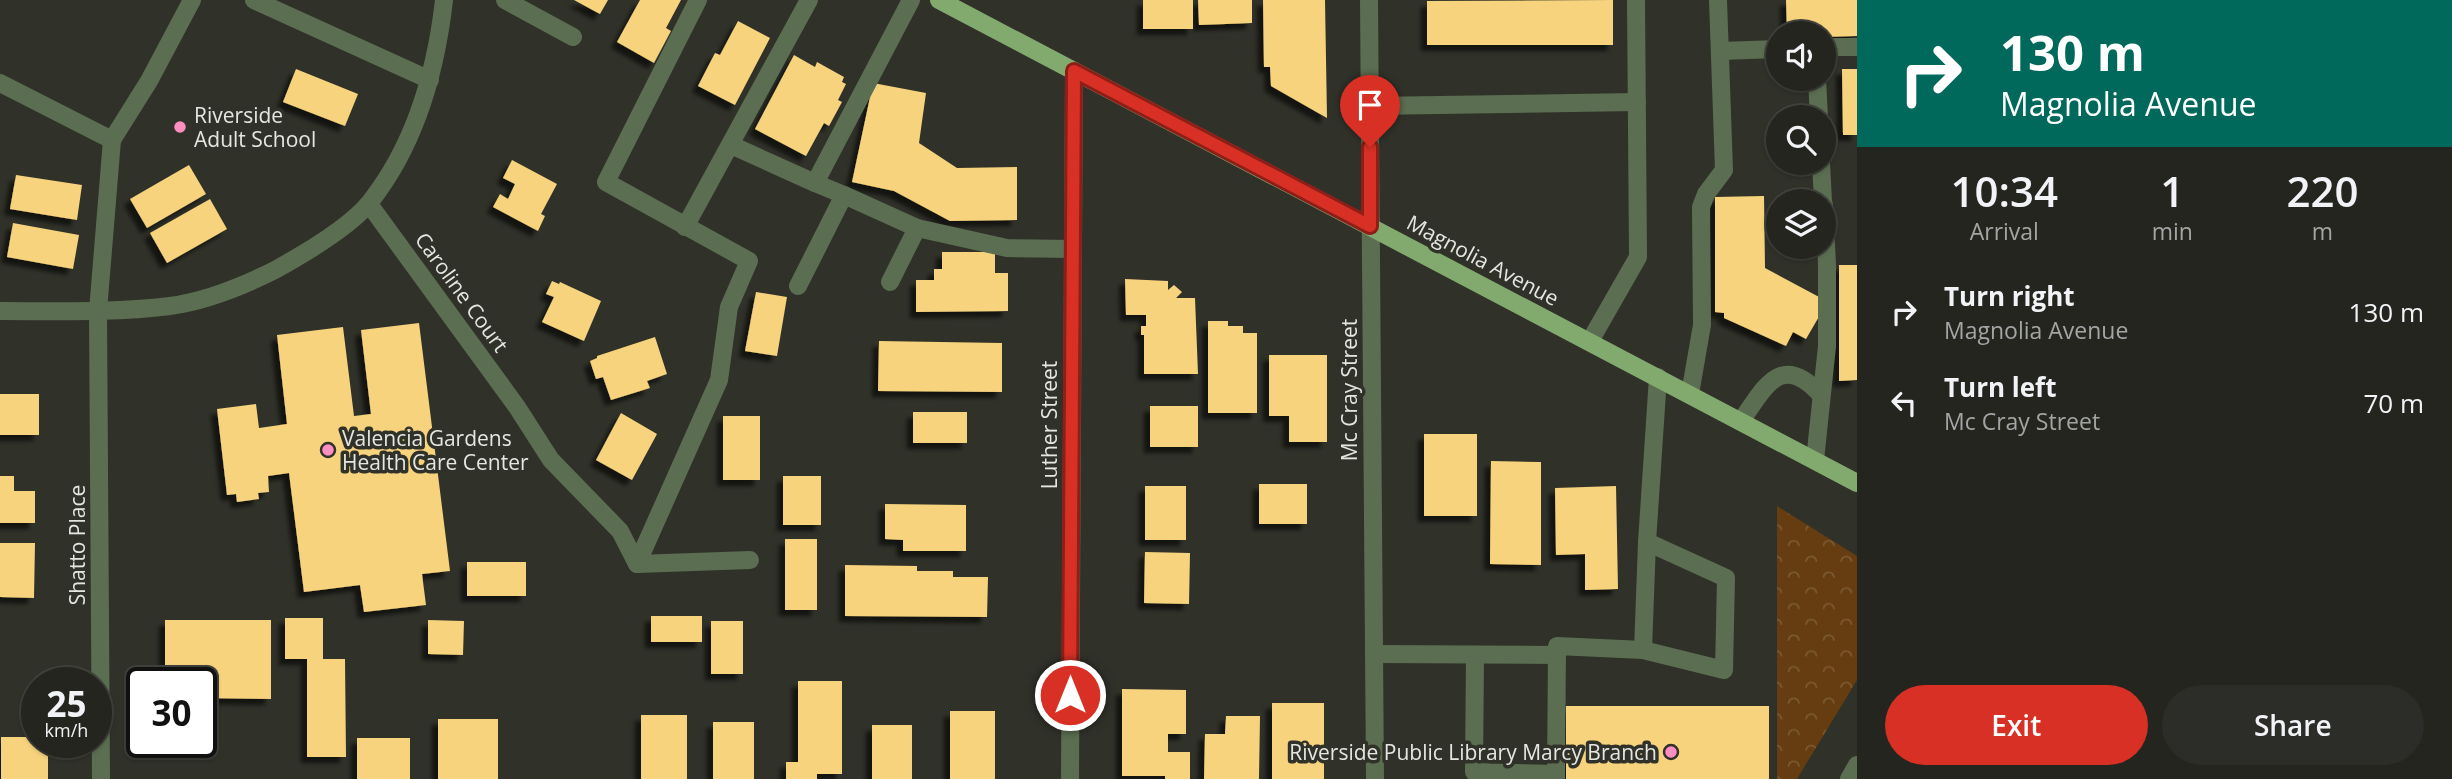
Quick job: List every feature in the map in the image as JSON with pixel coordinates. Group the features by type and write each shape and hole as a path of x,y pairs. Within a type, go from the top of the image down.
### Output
{"main road":[{"name":"Magnolia Avenue","path":"939,0 1857,483"}],"street":[{"path":"0,83 112,140 149,81 192,0"},
{"path":"254,0 430,80"},
{"path":"0,311 98,311 172,305 222,292 264,276 301,256 369,204 399,157 419,113 430,80 444,0"},
{"path":"505,0 573,37"},
{"path":"698,0 606,182 748,261 729,307 719,380 637,565 750,560"},
{"path":"685,227 810,0"},
{"path":"815,183 911,0"},
{"name":"Mc Cray Street","path":"1369,0 1375,779"},
{"path":"1591,341 1638,257 1636,0"},
{"path":"1690,394 1702,325 1701,207 1706,194 1724,170 1718,0"},
{"path":"1836,47 1857,47"},
{"path":"1720,51 1766,49"},
{"name":"Luther Street","path":"1070,779 1074,71"},
{"path":"1370,106 1637,102"},
{"name":"Shatto Place","path":"101,779 98,311 112,140"},
{"path":"732,145 917,228 1007,248 1073,249"},
{"path":"798,286 844,195"},
{"name":"Caroline Court","path":"369,204 517,407 551,460 620,531 637,565"},
{"path":"890,282 917,228"},
{"path":"1815,460 1827,346 1827,259"},
{"path":"1741,421 1770,380 1786,374 1808,380 1821,395"},
{"path":"1643,650 1658,377"},
{"path":"1475,655 1474,772 1556,776 1557,646 1643,650 1724,670 1726,578 1647,542"},
{"path":"1374,654 1557,655"},
{"path":"1849,779 1857,765"}],"green space":[{"path":"1777,506 1857,556 1857,680 1797,779 1777,779"}],"building":[{"path":"574,0 608,0 600,14"},
{"path":"640,0 681,0 666,28 671,31 654,63 617,42"},
{"path":"1143,0 1193,0 1193,29 1143,29"},
{"path":"1198,0 1252,0 1252,23 1199,25"},
{"path":"1263,0 1325,0 1327,118 1271,86 1270,67 1264,67"},
{"path":"1613,0 1613,45 1427,45 1427,1"},
{"path":"1786,0 1857,0 1857,36 1836,37 1836,21 1787,21"},
{"path":"738,21 770,38 735,105 698,86 715,53 720,55"},
{"path":"794,55 815,67 817,62 844,77 842,82 846,84 838,100 842,102 829,126 824,123 806,156 755,129"},
{"name":"Riverside Adult School","path":"296,69 358,94 345,126 283,102"},
{"path":"1842,69 1857,69 1857,135 1843,135"},
{"path":"873,83 926,93 919,143 957,168 1017,167 1017,220 950,221 894,191 852,182"},
{"path":"512,160 557,184 541,214 545,216 538,231 493,207 500,194 508,199 515,184 503,178"},
{"name":"Riverside Adult School","path":"189,165 206,194 147,228 130,199"},
{"path":"16,175 82,185 77,220 10,209"},
{"path":"1764,196 1765,268 1821,298 1824,308 1806,339 1793,332 1786,346 1724,318 1724,313 1715,312 1715,197"},
{"name":"Riverside Adult School","path":"210,199 227,229 167,263 150,233"},
{"path":"13,223 79,235 73,269 7,257"},
{"path":"942,252 995,252 995,273 1008,273 1008,311 916,312 916,280 934,280 934,269 942,269"},
{"path":"1839,265 1857,265 1857,380 1839,381"},
{"path":"1125,279 1168,281 1168,290 1174,285 1182,292 1176,298 1195,298 1198,374 1144,374 1144,335 1141,335 1141,326 1146,326 1146,315 1126,315"},
{"path":"552,281 601,301 584,341 542,322 554,297 546,294"},
{"path":"756,292 787,297 777,356 745,351"},
{"path":"1208,321 1228,321 1228,326 1243,326 1243,333 1257,333 1257,413 1208,413"},
{"name":"Valencia Gardens Health Care Center","path":"419,323 450,571 422,574 426,605 364,612 360,585 304,592 289,473 268,476 269,492 258,493 259,499 237,502 236,494 227,495 217,409 256,404 259,428 287,424 277,335 343,327 354,416 371,414 361,330"},
{"path":"655,337 667,374 647,381 650,388 611,400 603,377 596,379 590,361 597,356"},
{"path":"879,341 1002,343 1002,392 878,391"},
{"path":"1269,355 1327,355 1327,442 1289,442 1289,416 1269,416"},
{"path":"0,394 39,394 39,435 0,435"},
{"path":"1150,406 1198,406 1198,447 1150,447"},
{"path":"913,412 967,412 967,443 913,443"},
{"path":"621,413 657,434 632,480 596,460"},
{"path":"723,416 760,416 760,480 723,480"},
{"path":"1424,434 1477,434 1477,516 1424,516"},
{"path":"1491,461 1541,462 1541,565 1490,564"},
{"path":"0,476 14,476 14,491 35,491 35,523 0,523"},
{"path":"783,476 821,476 821,525 783,525"},
{"path":"1259,484 1307,484 1307,524 1259,524"},
{"path":"1145,486 1186,486 1186,540 1145,540"},
{"path":"1616,486 1618,589 1585,590 1585,554 1556,555 1555,488"},
{"path":"885,504 966,505 966,551 903,551 903,540 885,539"},
{"path":"785,539 817,539 817,610 785,610"},
{"path":"0,543 35,543 34,598 0,597"},
{"path":"1145,552 1190,553 1189,604 1144,603"},
{"path":"467,562 526,562 526,596 467,596"},
{"path":"845,565 917,566 917,571 953,571 953,577 988,577 987,617 845,616"},
{"path":"651,616 702,616 702,642 651,642"},
{"path":"285,618 323,618 323,659 345,659 346,757 307,757 307,659 285,659"},
{"path":"165,620 271,620 271,699 217,698 217,667 165,667"},
{"path":"428,620 464,621 463,655 428,654"},
{"path":"711,621 743,621 743,674 711,674"},
{"path":"798,681 842,681 842,774 817,774 817,779 786,779 786,762 798,762"},
{"path":"1122,689 1186,690 1186,734 1168,734 1168,752 1190,752 1190,779 1122,776"},
{"path":"1272,703 1324,703 1324,779 1272,779"},
{"path":"1566,706 1769,706 1769,779 1566,779"},
{"path":"950,711 995,711 995,779 950,779"},
{"path":"641,715 687,715 687,779 641,779"},
{"path":"1226,716 1260,716 1259,779 1204,779 1205,734 1225,734"},
{"path":"438,719 498,719 498,779 438,779"},
{"path":"713,722 754,722 754,779 713,779"},
{"path":"872,725 912,725 912,779 872,779"},
{"path":"1,737 21,737 21,758 48,758 48,779 1,779"},
{"path":"357,738 410,738 410,779 357,779"}],"place":[{"name":"Riverside Adult School","path":"180,127"},
{"name":"Valencia Gardens Health Care Center","path":"328,450"},
{"name":"Riverside Public Library Marcy Branch","path":"1671,752"}],"route":[{"path":"1070,695 1074,71 1370,226 1370,147"}]}
